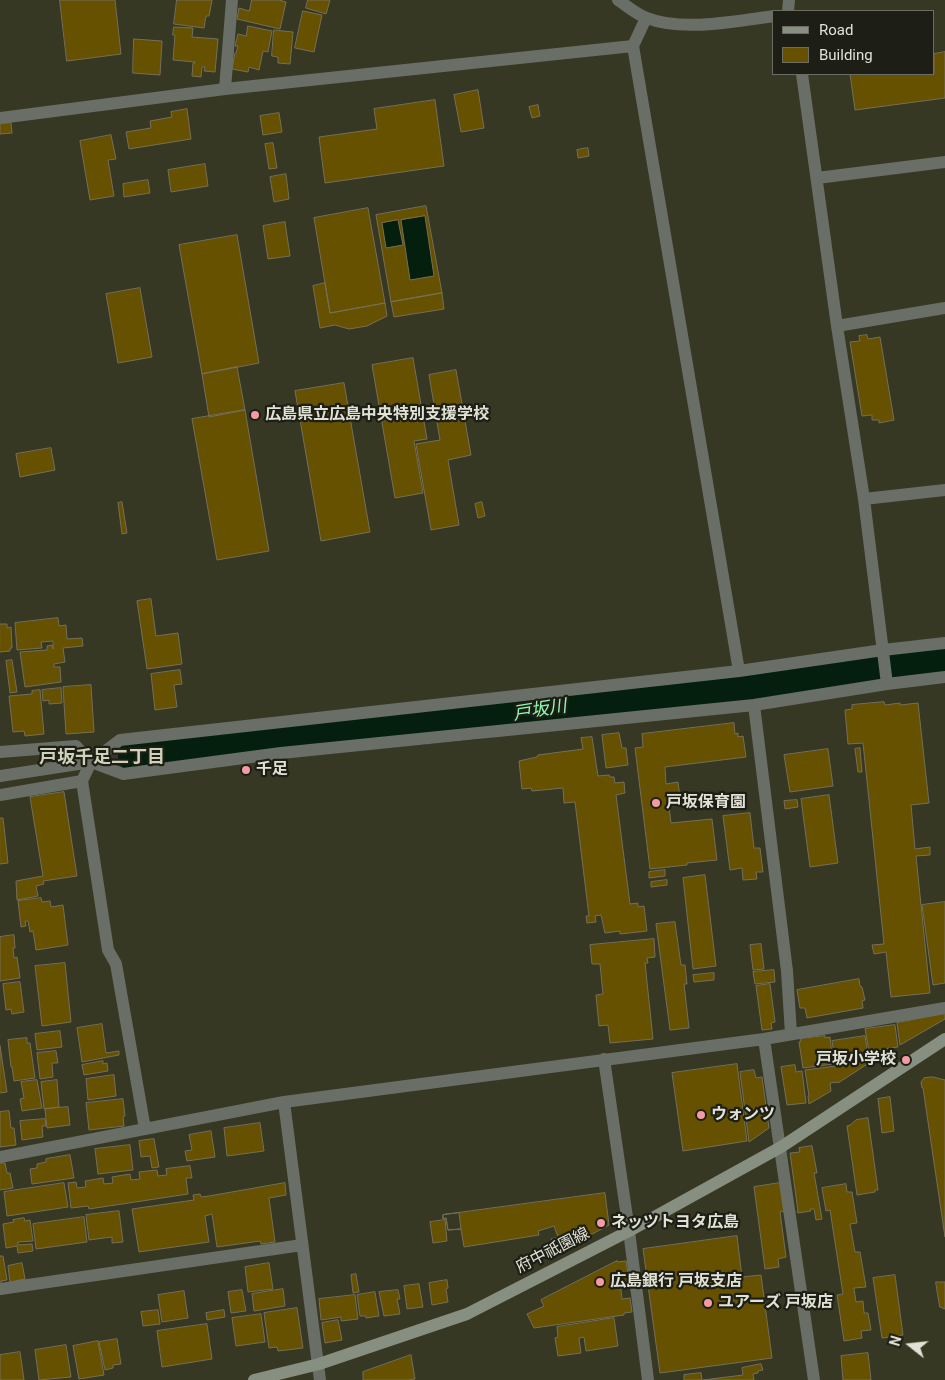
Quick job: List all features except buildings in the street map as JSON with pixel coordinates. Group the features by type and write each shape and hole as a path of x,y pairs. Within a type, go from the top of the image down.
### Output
{"main road":[{"name":"府中祇園線","path":"254,1380 319,1364 467,1314 629,1230 780,1147 945,1039"}],"street":[{"path":"225,89 232,0"},
{"path":"618,0 646,18 666,23 706,24 772,16"},
{"path":"646,18 633,46 739,671"},
{"path":"0,118 225,89 633,46"},
{"path":"802,75 837,326 864,499 887,684"},
{"path":"817,178 945,162"},
{"path":"837,326 945,308"},
{"path":"864,499 945,490"},
{"path":"145,1129 116,964 108,950 82,781 91,762 120,740 739,671 945,643"},
{"path":"0,752 76,746 91,762 123,774 281,752 754,706 887,684 945,677"},
{"path":"754,706 787,971 791,1034"},
{"path":"0,776 91,762"},
{"path":"0,795 82,781"},
{"path":"0,1157 284,1102 764,1039 945,1008"},
{"path":"764,1039 814,1380"},
{"path":"604,1059 629,1230 648,1380"},
{"path":"284,1102 320,1380"},
{"path":"0,1289 302,1245"}],"shaded area":[{"path":"425,216 434,276 410,280 401,220"},
{"path":"398,220 403,245 386,248 382,223"}],"waterway":[{"name":"戸坂川","path":"136,756 194,750 261,737 364,732 479,721 611,700 945,663"}],"place":[{"name":"広島県立広島中央特別支援学校","path":"255,415"},
{"name":"千足","path":"246,770"},
{"name":"戸坂保育園","path":"656,803"},
{"name":"戸坂小学校","path":"906,1060"},
{"name":"ウォンツ","path":"701,1115"},
{"name":"ネッツトヨタ広島","path":"601,1223"},
{"name":"広島銀行 戸坂支店","path":"600,1282"},
{"name":"ユアーズ 戸坂店","path":"708,1303"}],"district":[{"name":"戸坂千足二丁目","path":"102,758"}]}
